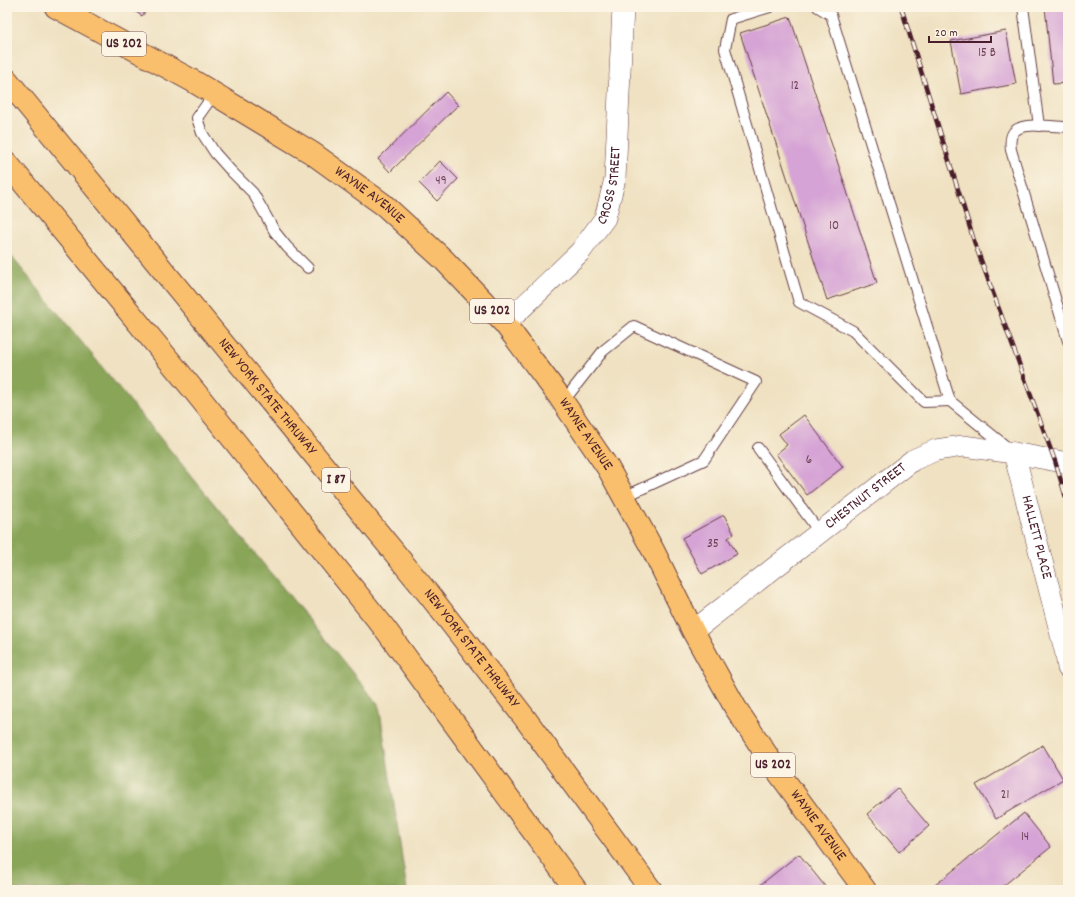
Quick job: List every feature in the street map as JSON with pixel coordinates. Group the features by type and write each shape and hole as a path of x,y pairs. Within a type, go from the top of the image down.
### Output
{"main road":[{"name":"WAYNE AVENUE","path":"56,7 192,81 312,153 384,205 443,259 505,324 563,402 608,468 743,720 776,770 865,890"},
{"name":"WAYNE AVENUE","path":"88,7 192,81"},
{"name":"NEW YORK STATE THRUWAY","path":"7,80 430,596 524,717 651,890"},
{"path":"7,163 192,387 386,630 576,890"}],"street":[{"name":"CROSS STREET","path":"505,324 580,252 605,218 615,179 623,7"},
{"name":"CHESTNUT STREET","path":"694,631 913,460 936,450 963,446 1014,453 1068,463"},
{"name":"HALLETT PLACE","path":"1014,453 1064,646 1068,668"}],"lane":[{"path":"770,7 731,19 725,49 799,302 853,331 924,402 950,401"},
{"path":"818,7 831,15 950,401 1014,453"},
{"path":"1023,7 1038,126"},
{"path":"214,94 197,118 202,133 219,157 253,193 275,232 286,247 308,268"},
{"path":"1068,127 1024,126 1015,130 1010,140 1010,150 1068,341"},
{"path":"563,402 603,351 634,326 756,382 704,460 624,497"},
{"path":"758,448 820,533"}],"green space":[{"path":"7,251 379,705 407,890 7,890"}],"building":[{"path":"129,7 149,7 142,16"},
{"path":"1045,7 1068,7 1068,83 1053,84"},
{"path":"790,17 877,283 827,300 740,33"},
{"path":"1006,31 1016,84 961,94 951,41"},
{"path":"446,92 458,105 390,172 378,159"},
{"path":"440,161 458,179 437,201 419,183"},
{"path":"804,415 843,467 807,495 776,454 787,445 779,434"},
{"path":"724,515 734,534 728,538 737,554 702,574 682,538"},
{"path":"1043,745 1063,779 996,819 976,785"},
{"path":"897,788 929,826 899,852 867,814"},
{"path":"1024,813 1051,847 998,890 929,890"},
{"path":"799,854 828,890 754,890"}],"railway":[{"path":"901,7 975,244 1055,461 1068,504"}]}
